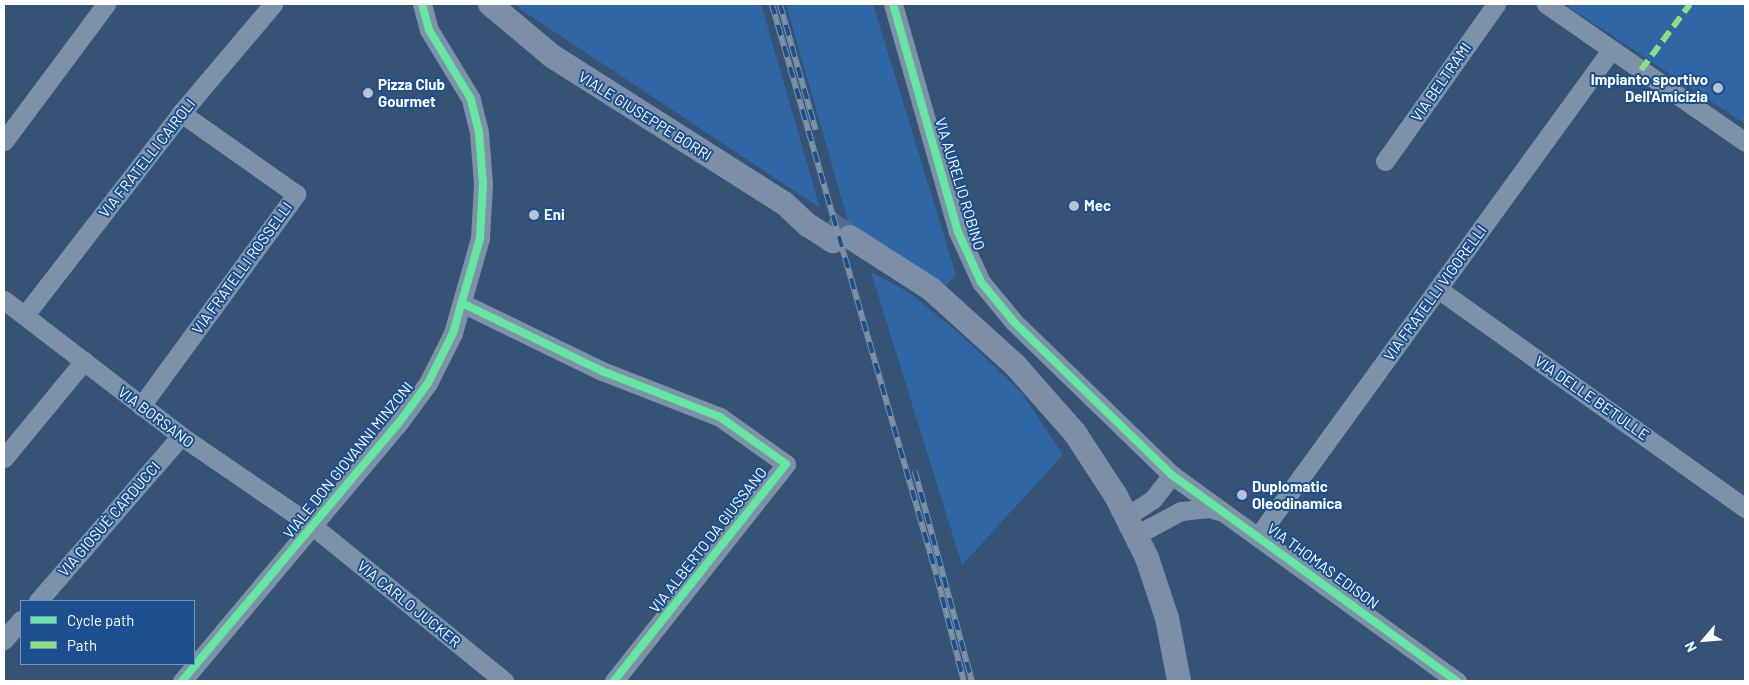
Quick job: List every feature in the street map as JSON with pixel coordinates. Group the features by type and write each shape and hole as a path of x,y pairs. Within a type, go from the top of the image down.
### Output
{"main road":[{"name":"VIALE GIUSEPPE BORRI","path":"490,4 506,13 552,56 841,239 929,287 941,300 1000,350 1061,415 1094,459 1132,526 1165,610 1178,681"}],"street":[{"path":"4,141 106,4"},
{"name":"VIA FRATELLI CAIROLI","path":"25,315 181,113 273,4"},
{"name":"VIALE DON GIOVANNI MINZONI","path":"182,681 314,527 398,424 428,383 453,333 464,304 480,238 483,184 479,132 471,99 429,30 422,4"},
{"path":"429,30 433,4"},
{"name":"VIA AURELIO ROBINO","path":"893,4 958,232 981,282 1014,322 1172,475"},
{"name":"VIA BELTRAMI","path":"1385,161 1496,4"},
{"path":"1546,4 1745,142"},
{"name":"VIA FRATELLI VIGORELLI","path":"1259,536 1612,50"},
{"name":"VIA FRATELLI ROSSELLI","path":"141,406 296,194 181,113"},
{"name":"VIA DELLE BETULLE","path":"1438,289 1745,508"},
{"name":"VIA BORSANO","path":"4,300 181,436 314,527"},
{"name":"VIA ALBERTO DA GIUSSANO","path":"464,304 602,371 720,417 786,464 614,681"},
{"path":"4,458 84,361"},
{"name":"VIA GIOSUÈ CARDUCCI","path":"39,600 181,436"},
{"path":"1132,526 1172,475 1179,490 1175,503 1162,519"},
{"name":"VIA THOMAS EDISON","path":"1172,475 1259,536 1457,681"},
{"path":"1132,526 1196,508 1209,508 1223,512"},
{"name":"VIA CARLO JUCKER","path":"314,527 504,681"},
{"path":"4,640 20,621"}],"shaded area":[{"path":"517,4 761,4 820,208 520,9"},
{"path":"786,4 873,4 956,275 945,287 849,225"},
{"name":"Impianto sportivo Dell'Amicizia","path":"1564,4 1745,4 1745,124 1637,52"},
{"path":"871,272 910,293 960,334 1021,392 1063,455 962,565"}],"tunnel":[{"path":"828,222 850,237"}],"railway":[{"path":"772,4 937,576 964,681"},
{"path":"780,4 816,130"},
{"path":"915,471 972,681"}],"marked path":[{"path":"1641,70 1690,4"}],"cycle path":[{"path":"182,681 398,424 428,383 453,333 480,238 483,184 479,132 471,99 429,30 422,4"},
{"path":"893,4 958,232 981,282 1014,322 1172,475 1457,681"},
{"path":"464,304 602,371 720,417 786,464 614,681"}],"place":[{"name":"Impianto sportivo Dell'Amicizia","path":"1718,88"},
{"name":"Pizza Club Gourmet","path":"368,93"},
{"name":"Mec","path":"1074,206"},
{"name":"Eni","path":"534,215"},
{"name":"Duplomatic Oleodinamica","path":"1242,495"}]}
